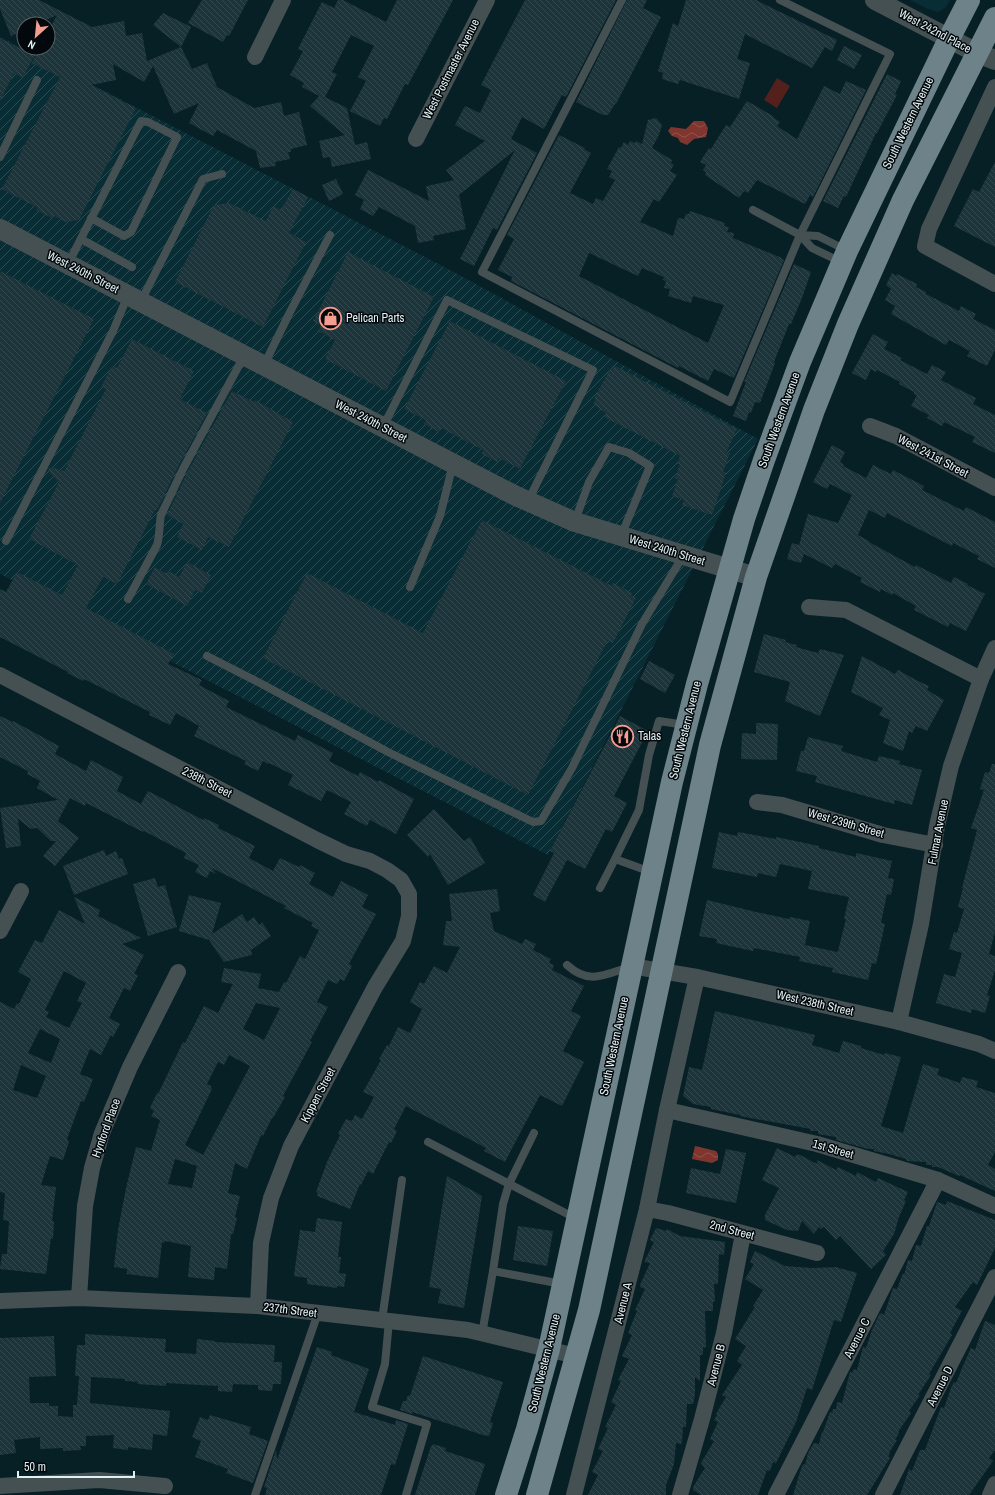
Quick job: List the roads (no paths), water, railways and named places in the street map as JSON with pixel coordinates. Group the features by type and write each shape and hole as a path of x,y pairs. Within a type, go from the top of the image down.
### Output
{"main road":[{"name":"South Western Avenue","path":"506,1495 549,1349 672,782 696,684 744,520 800,362 844,257 969,0"},
{"path":"537,1495 589,1310 642,1056 662,970 710,744 756,577 814,410 848,324 902,200 986,56 995,18"}],"street":[{"path":"255,57 283,0"},
{"name":"West Postmaster Avenue","path":"416,139 487,0"},
{"name":"West 242nd Place","path":"875,0 949,39 986,56"},
{"path":"995,87 929,229 925,246 995,284"},
{"name":"West 240th Street","path":"0,229 528,501 575,522 756,577"},
{"name":"West 241st Street","path":"870,426 896,436 995,488"},
{"path":"809,608 846,610 981,679"},
{"name":"Fulmar Avenue","path":"899,1022 951,766 981,679 995,648"},
{"name":"238th Street","path":"0,675 318,840 346,854 370,861 388,870 401,880 409,894"},
{"name":"West 239th Street","path":"757,802 782,805 883,835 935,845"},
{"path":"0,931 21,891"},
{"name":"Kippen Street","path":"258,1306 261,1243 271,1198 291,1146 375,986 403,941 409,916 409,894"},
{"name":"West 238th Street","path":"632,966 697,977 899,1022 979,1044 995,1051"},
{"name":"Hynford Place","path":"79,1298 85,1206 92,1168 102,1133 130,1067 178,972"},
{"name":"Avenue A","path":"574,1495 647,1209 667,1110 697,977"},
{"name":"1st Street","path":"667,1110 817,1144 938,1180 995,1206"},
{"name":"Avenue C","path":"776,1495 938,1180"},
{"name":"2nd Street","path":"647,1209 668,1213 816,1253"},
{"name":"Avenue B","path":"680,1495 702,1419 724,1333 743,1234"},
{"name":"Avenue D","path":"884,1495 995,1277"},
{"name":"237th Street","path":"0,1301 79,1298 258,1306 468,1330 576,1356"},
{"path":"990,1495 995,1484"},
{"path":"0,1486 99,1488 165,1486"}],"lane":[{"path":"622,0 482,272 730,402 800,235 890,54 780,0"},
{"path":"0,158 37,80"},
{"path":"68,264 91,218 141,121 148,122 176,137 131,232 124,236 91,218"},
{"path":"6,541 113,331 135,299 203,179 222,174"},
{"path":"752,210 800,235 812,248 844,257"},
{"path":"264,366 330,235"},
{"path":"800,235 818,236 844,257"},
{"path":"81,239 132,267"},
{"path":"383,427 447,300 593,370 528,501"},
{"path":"128,599 157,545 159,539 160,522 164,508 244,356"},
{"path":"575,522 589,482 609,447 629,453 650,466 621,536"},
{"path":"410,587 440,516 453,463"},
{"path":"207,656 388,752 533,822 541,821 572,768 642,624 684,555"},
{"path":"600,888 639,810 649,755 659,721 686,725"},
{"path":"615,859 653,872"},
{"path":"567,966 571,970 588,977 599,976 632,966"},
{"path":"482,1334 503,1204 509,1184 534,1133"},
{"path":"428,1142 577,1220"},
{"path":"402,1180 386,1321 385,1364 372,1407 427,1424 406,1495"},
{"path":"493,1271 563,1285"},
{"path":"254,1495 318,1313"}],"water":[{"path":"694,121 704,121 708,128 706,137 694,139 687,145 680,142 678,138 672,136 668,131 671,127 686,129"},
{"path":"695,1146 716,1151 718,1154 718,1160 712,1163 692,1159"}],"place":[{"name":"Pelican Parts","path":"330,318"},
{"name":"Talas","path":"623,736"}]}
